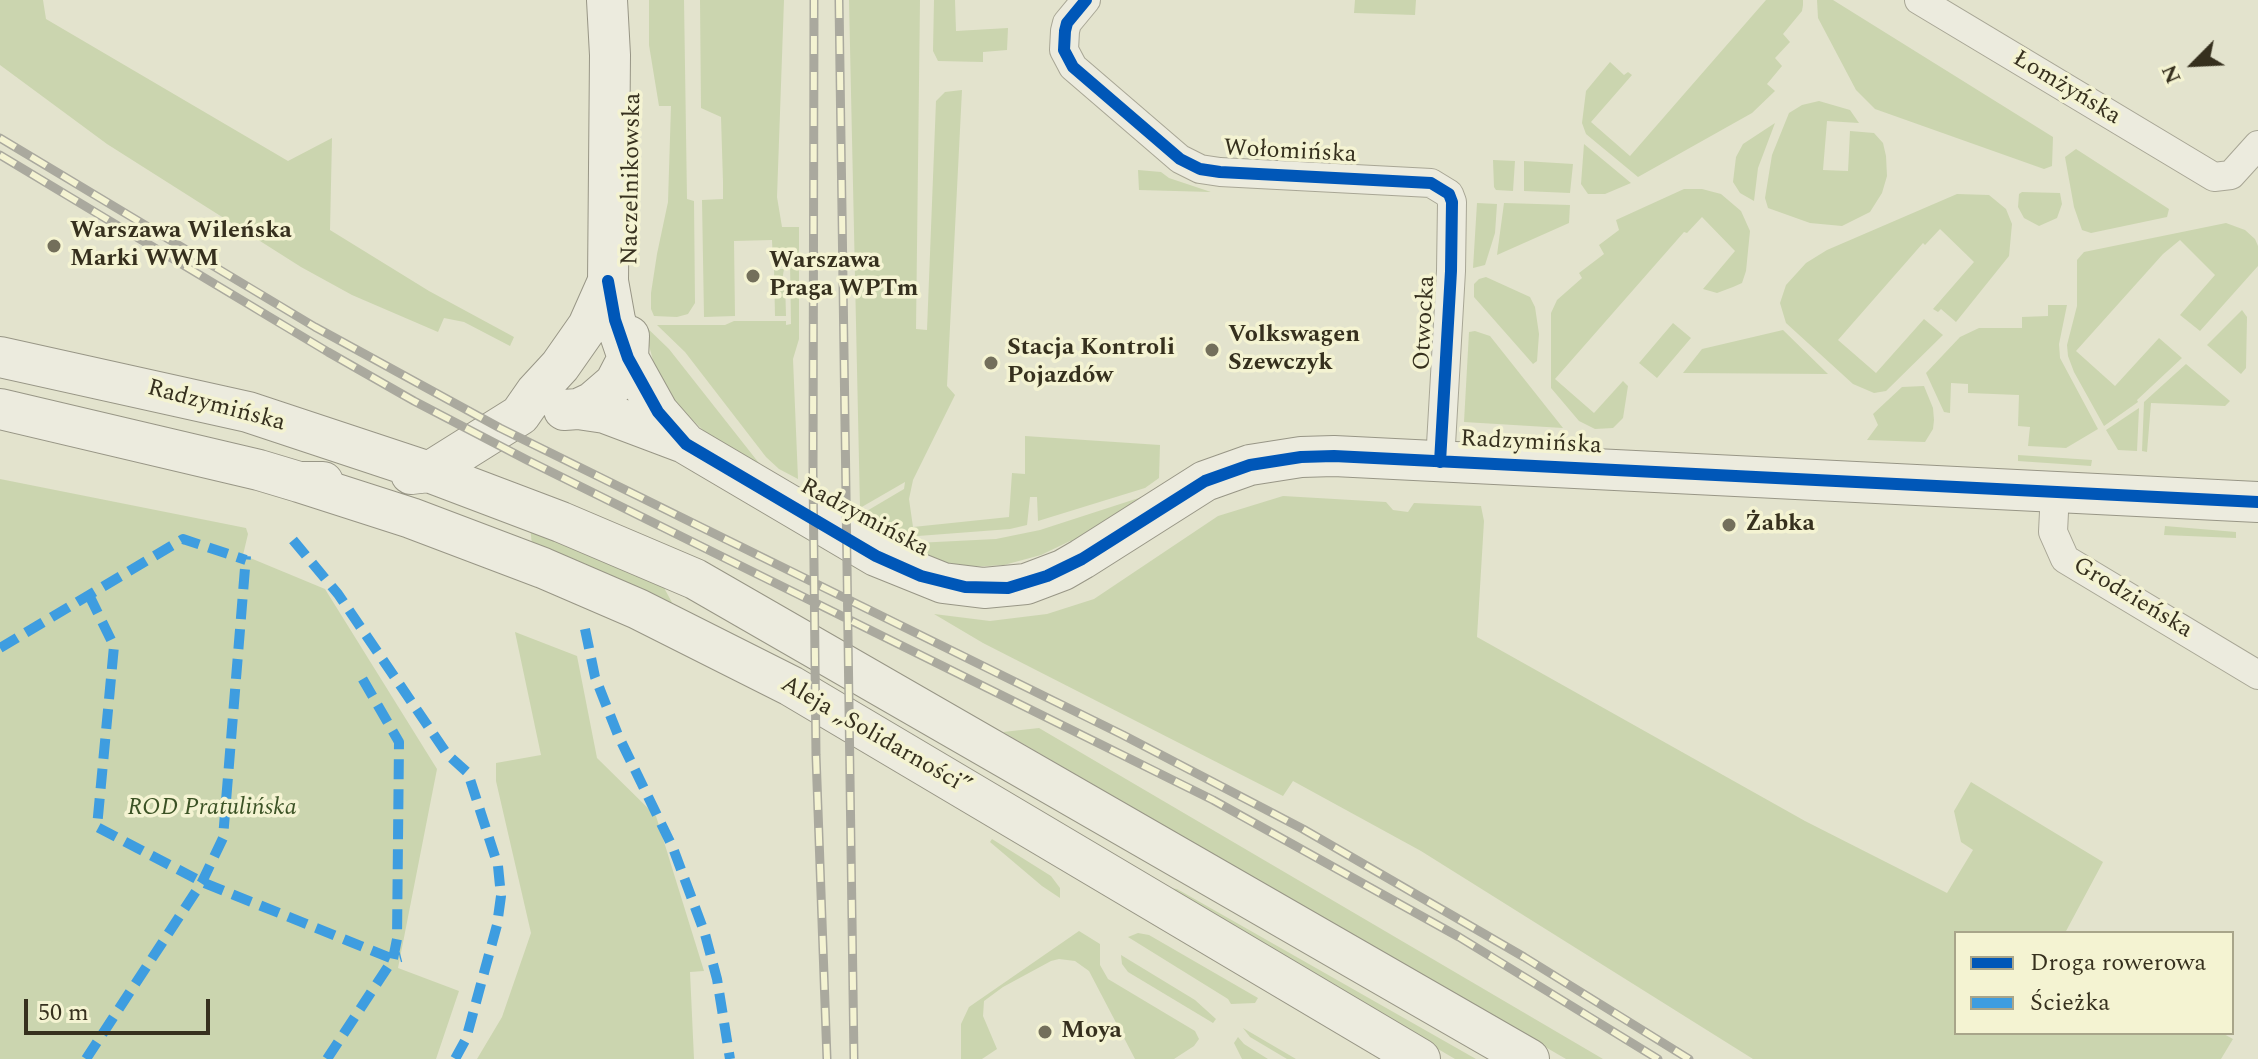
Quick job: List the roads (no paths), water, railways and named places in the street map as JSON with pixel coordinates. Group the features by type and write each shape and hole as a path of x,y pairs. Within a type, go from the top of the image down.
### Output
{"main road":[{"name":"Naczelnikowska","path":"607,0 610,55 608,281 615,320 628,358"},
{"name":"Naczelnikowska","path":"628,358 633,264 635,0"},
{"name":"Naczelnikowska","path":"560,366 588,326 608,281"},
{"name":"Radzymińska","path":"0,357 248,412 429,472"},
{"path":"560,366 628,358"},
{"path":"578,409 593,402 615,383 628,358"},
{"name":"Radzymińska","path":"628,358 658,412 686,444 876,556 943,583 984,588 1026,584 1063,570 1205,481 1250,465 1301,457 1334,456 2258,502"},
{"name":"Radzymińska","path":"0,409 299,482 364,481 429,472 520,415 560,366"},
{"path":"578,409 616,417 686,444"},
{"name":"Radzymińska","path":"520,415 578,409"},
{"name":"Aleja „Solidarności”","path":"429,472 561,522 695,579 1529,1059"},
{"name":"Aleja „Solidarności”","path":"299,482 411,518 543,568 638,609 791,686 1420,1059"}],"street":[{"name":"Wołomińska","path":"1086,0 1067,23 1065,31 1064,50 1073,67 1180,159 1200,169 1220,172 1431,183 1445,189"},
{"name":"Łomżyńska","path":"1919,0 2214,177 2231,175 2258,145"},
{"name":"Otwocka","path":"1440,462 1451,271 1452,202 1445,189"},
{"name":"Grodzieńska","path":"2055,492 2053,532 2065,559 2258,675"}],"railway":[{"path":"814,0 816,755 827,1059"},
{"path":"839,0 854,1059"},
{"path":"0,138 315,327 500,428 1123,735 1303,829 1524,957 1689,1059"},
{"path":"0,155 414,401 1213,800 1459,937 1658,1059"}],"place":[{"name":"Warszawa Wileńska Marki WWM","path":"54,246"},
{"name":"Warszawa Praga WPTm","path":"753,276"},
{"name":"Volkswagen Szewczyk","path":"1212,350"},
{"name":"Stacja Kontroli Pojazdów","path":"991,363"},
{"name":"Żabka","path":"1729,525"},
{"name":"Moya","path":"1045,1032"}],"park label":[{"name":"ROD Pratulińska","path":"212,809"}]}
